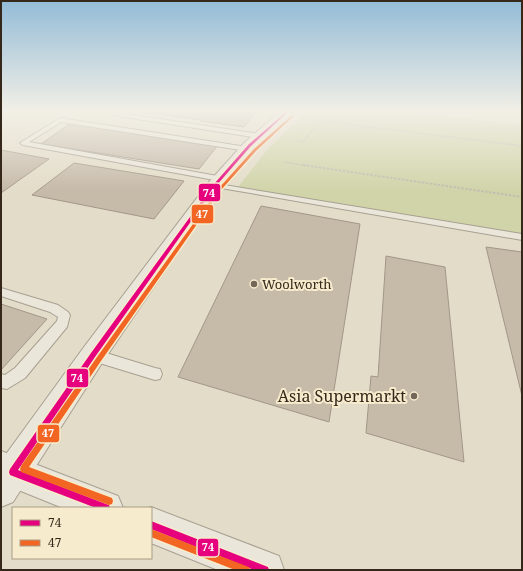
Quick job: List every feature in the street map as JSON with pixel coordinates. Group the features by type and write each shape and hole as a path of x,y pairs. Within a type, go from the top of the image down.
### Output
{"street":[{"path":"103,507 5,476 218,182 257,138"},
{"path":"152,525 265,570"}],"lane":[{"path":"32,138 23,143 218,182 522,237"},
{"path":"174,138 247,149"},
{"path":"1,292 54,308 64,315 64,322 20,373 7,382 1,381"},
{"path":"93,356 155,374"}],"path":[{"path":"295,140 303,142 307,138"},
{"path":"455,138 522,146"},
{"path":"284,162 522,197"}],"green space":[{"path":"280,138 522,138 522,238 235,191 267,150"}],"building":[{"path":"50,138 169,138 218,145 199,169 41,144"},
{"path":"1,150 49,159 1,193"},
{"path":"74,163 184,181 154,219 32,195"},
{"path":"261,206 360,224 329,422 178,377"},
{"path":"486,247 522,252 522,396"},
{"path":"386,256 445,267 464,462 366,433 371,376 378,377"},
{"path":"1,304 47,319 1,370"}],"transit line":[{"name":"74","path":"13,472 93,355 215,185 258,138"},
{"name":"47","path":"109,501 24,469 99,359 220,189 255,150 269,138"},
{"name":"74","path":"13,472 103,507"},
{"name":"74","path":"152,525 265,570"},
{"name":"47","path":"152,533 246,570"}],"place":[{"name":"Woolworth","path":"254,284"},
{"name":"Asia Supermarkt","path":"414,396"}]}
